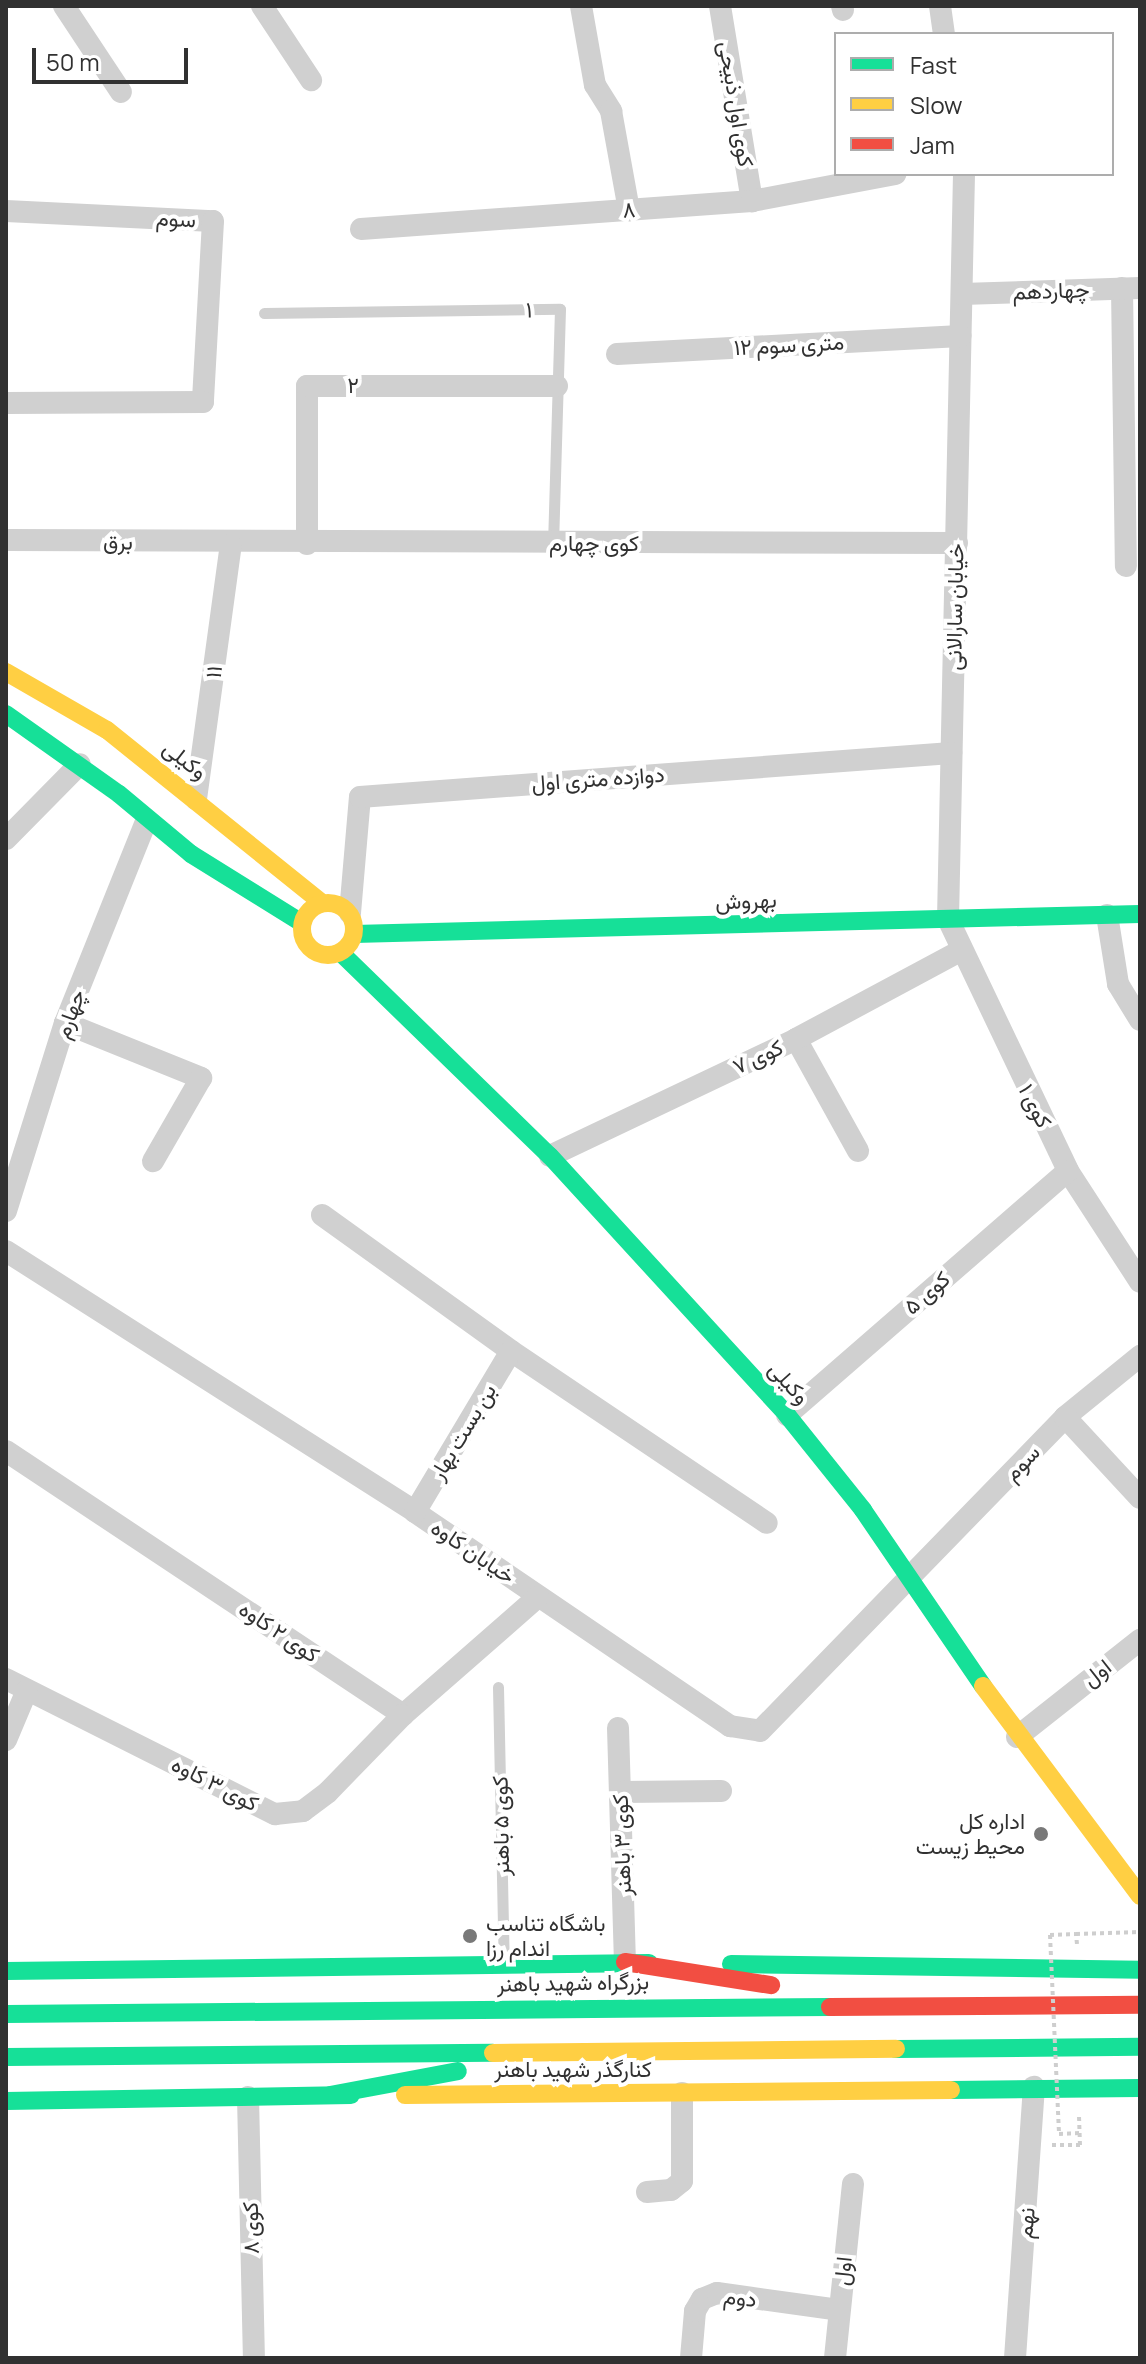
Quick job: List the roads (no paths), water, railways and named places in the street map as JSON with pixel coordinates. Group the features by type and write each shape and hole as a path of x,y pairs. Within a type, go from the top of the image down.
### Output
{"main road":[{"name":"وکیلی","path":"6,672 107,730 322,903"},
{"path":"6,714 80,764 146,821 302,923"},
{"path":"322,903 338,904 352,923 341,953 326,956 312,951 303,939 302,923 309,910 322,903"},
{"name":"بهروش","path":"352,923 948,919 1140,914"},
{"name":"وکیلی","path":"341,953 550,1156 787,1415 911,1578 1017,1737 1140,1896"},
{"path":"625,1962 891,2003"},
{"path":"6,1971 625,1962 1140,1970"},
{"name":"بزرگراه شهید باهنر","path":"6,2014 891,2003 1140,2005"},
{"path":"6,2057 575,2049 1140,2047"},
{"path":"330,2095 575,2049"},
{"name":"کنارگذر شهید باهنر","path":"6,2101 1140,2088"}],"street":[{"path":"64,6 121,92"},
{"path":"262,6 311,80"},
{"path":"581,6 595,85 611,111 629,210"},
{"name":"کوی اول ذبیحی","path":"720,6 752,201"},
{"path":"940,6 944,32"},
{"name":"۸","path":"361,229 752,201 884,176"},
{"name":"خیابان سارالانی","path":"948,919 964,176"},
{"name":"سوم","path":"6,211 213,221 203,402 6,403"},
{"path":"1126,566 1131,288"},
{"name":"چهاردهم","path":"962,294 1131,288"},
{"name":"۱۲ متری سوم","path":"617,354 961,336"},
{"name":"۲","path":"307,544 307,386 557,386"},
{"name":"برق","path":"6,540 231,544"},
{"name":"کوی چهارم","path":"231,544 957,543"},
{"name":"۱۱","path":"196,799 231,544"},
{"name":"دوازده متری اول","path":"352,923 360,797 951,753"},
{"path":"6,839 80,764"},
{"name":"چهارم","path":"6,1211 65,1023 146,821"},
{"path":"1107,915 1118,984 1140,1020"},
{"name":"کوی ۱","path":"948,919 1068,1171 1138,1276"},
{"name":"کوی ۷","path":"550,1156 796,1039 962,950"},
{"path":"65,1023 201,1078 153,1161"},
{"path":"796,1039 858,1151"},
{"name":"کوی ۵","path":"787,1415 1068,1171"},
{"path":"322,1215 511,1351 767,1523"},
{"name":"خیابان کاوه","path":"6,1251 415,1512 730,1726 760,1731 911,1578"},
{"name":"بن بست بهار","path":"415,1512 511,1351"},
{"name":"سوم","path":"911,1578 1065,1417 1140,1356"},
{"path":"1065,1417 1140,1498"},
{"name":"کوی ۲ کاوه","path":"6,1451 403,1715"},
{"path":"403,1715 538,1597"},
{"name":"اول","path":"1017,1737 1140,1640"},
{"name":"کوی ۳ کاوه","path":"6,1679 275,1814 303,1811 328,1792 403,1715"},
{"path":"6,1740 27,1690"},
{"name":"کوی ۳ باهنر","path":"618,1728 625,1962"},
{"path":"621,1792 721,1791"},
{"name":"نهم","path":"1015,2358 1033,2145 1034,2087"},
{"path":"647,2192 671,2190 682,2181 682,2093"},
{"name":"کوی ۸","path":"248,2097 254,2358"},
{"name":"اول","path":"835,2358 853,2184"},
{"name":"دوم","path":"691,2358 695,2311 702,2299 717,2293 839,2310"}],"lane":[{"name":"۱","path":"264,313 560,309 553,544"},
{"name":"کوی ۵ باهنر","path":"498,1687 504,1964"}],"place":[{"name":"اداره کل محیط زیست","path":"1041,1834"},
{"name":"باشگاه تناسب اندام رزا","path":"470,1936"}]}
